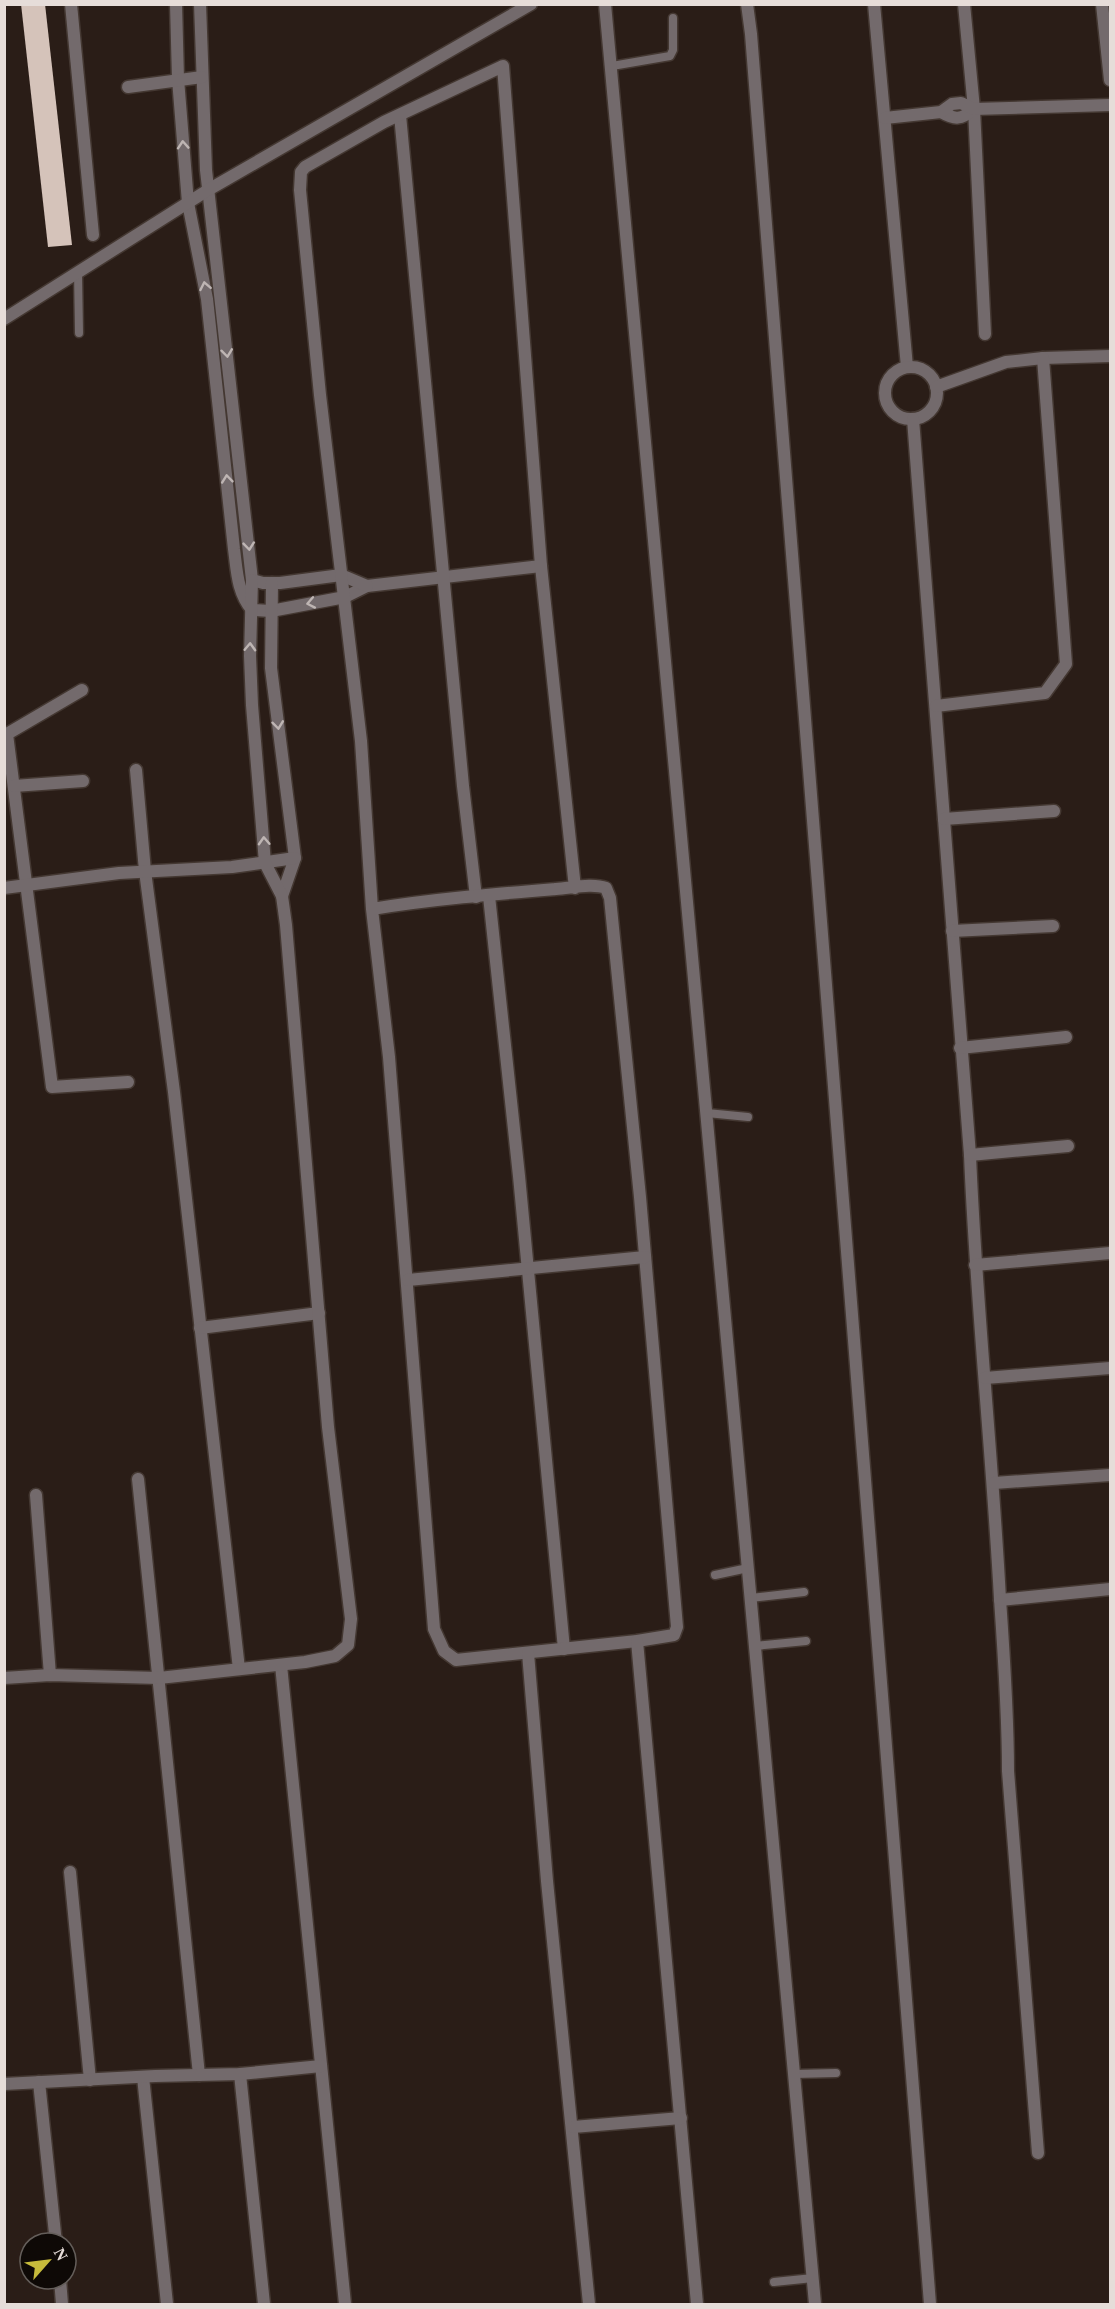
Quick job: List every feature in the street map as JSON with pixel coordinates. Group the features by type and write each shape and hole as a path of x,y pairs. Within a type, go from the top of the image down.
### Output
{"street":[{"path":"71,4 93,234"},
{"path":"176,4 178,80 188,203 207,299 239,588 245,601 252,610 271,611 345,597 367,586 541,566"},
{"path":"4,1678 50,1675 159,1678 281,1665 335,1656 348,1645 351,1619 328,1427 302,1090 282,896 265,863 251,673 252,580 208,190 200,4"},
{"path":"4,319 208,190 531,4"},
{"path":"605,4 815,2304"},
{"path":"747,4 930,2304"},
{"path":"874,4 908,367"},
{"path":"964,4 974,109 985,334"},
{"path":"1102,4 1110,80"},
{"path":"372,909 482,896 575,888 599,885 606,888 610,898 645,1257 677,1627 674,1635 456,1660 444,1651 434,1629 389,1057 372,909 361,741 312,321 300,190 301,172 305,167 400,115 503,66 541,566 575,888"},
{"path":"128,87 202,77"},
{"path":"885,118 941,112 952,104 961,103 974,109 1110,105"},
{"path":"400,115 443,577 527,1268 564,1649"},
{"path":"936,387 1006,362 1043,358 1110,356"},
{"path":"936,706 1045,693 1066,664 1043,358"},
{"path":"908,367 917,367 926,371 933,378 936,387 937,398 932,409 924,416 913,419 901,418 892,411 886,401 884,390 888,379 897,371 908,367"},
{"path":"913,419 970,1155 975,1265 994,1483 1008,1725 1008,1771 1038,2153"},
{"path":"252,580 272,583 341,575 367,586"},
{"path":"272,583 271,668 295,858 282,896"},
{"path":"251,673 271,668"},
{"path":"82,690 7,734 52,1087 128,1082"},
{"path":"136,770 145,871 174,1092 239,1669"},
{"path":"14,786 83,781"},
{"path":"944,819 1054,811"},
{"path":"4,888 119,873 232,867 295,858"},
{"path":"952,932 1053,927"},
{"path":"960,1048 1065,1037"},
{"path":"970,1155 1068,1146"},
{"path":"975,1265 1110,1253"},
{"path":"408,1280 645,1257"},
{"path":"200,1328 319,1313"},
{"path":"985,1378 1110,1368"},
{"path":"994,1483 1110,1475"},
{"path":"138,1479 199,2075"},
{"path":"36,1495 50,1675"},
{"path":"1000,1600 1110,1589"},
{"path":"637,1641 697,2304"},
{"path":"528,1653 589,2304"},
{"path":"281,1665 345,2304"},
{"path":"70,1872 90,2080"},
{"path":"4,2084 143,2076 240,2074 321,2066"},
{"path":"240,2074 264,2304"},
{"path":"143,2076 167,2304"},
{"path":"39,2082 55,2231"},
{"path":"573,2127 681,2118"}],"lane":[{"path":"612,66 670,56 673,50 674,18"},
{"path":"78,272 80,333"},
{"path":"707,1113 748,1117"},
{"path":"714,1575 748,1568"},
{"path":"751,1598 804,1592"},
{"path":"755,1646 807,1641"},
{"path":"794,2074 836,2073"},
{"path":"774,2282 813,2278"}],"building":[{"path":"21,4 45,4 72,245 48,247"}]}
